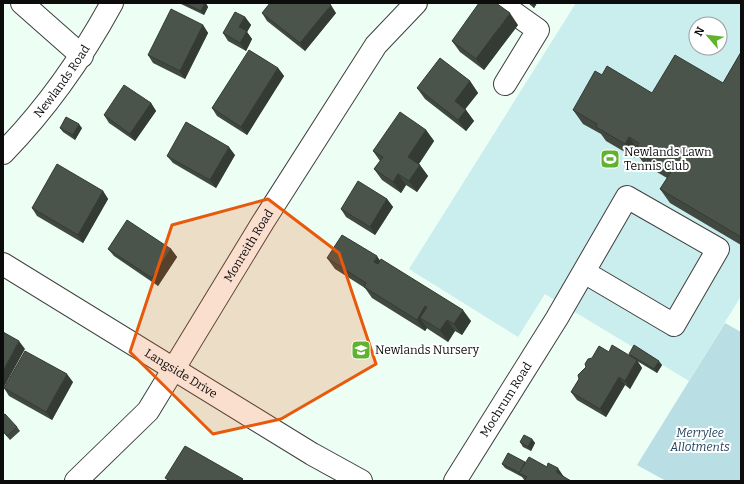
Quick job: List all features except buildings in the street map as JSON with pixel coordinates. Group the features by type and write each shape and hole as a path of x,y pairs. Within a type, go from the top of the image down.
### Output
{"street":[{"path":"22,3 82,56"},
{"name":"Newlands Road","path":"3,153 44,107 82,56 112,3"},
{"name":"Monreith Road","path":"76,481 148,411 175,369 263,222 376,45 416,3"},
{"path":"500,3 538,30 505,84"},
{"name":"Mochrum Road","path":"455,481 557,318 627,197 718,249 674,324 584,272"},
{"name":"Langside Drive","path":"3,264 312,454 361,481"}],"highlighted area":[{"path":"268,199 339,253 376,364 281,419 213,434 130,352 172,225"}],"green space":[{"name":"Merrylee Allotments","path":"725,323 741,332 741,481 666,481 637,465"}],"shaded area":[{"name":"Newlands Lawn Tennis Club","path":"576,3 741,3 741,296 689,381 545,294 518,337 409,269"}],"place":[{"name":"Newlands Lawn Tennis Club","path":"610,159"},
{"name":"Newlands Nursery","path":"361,350"}]}
